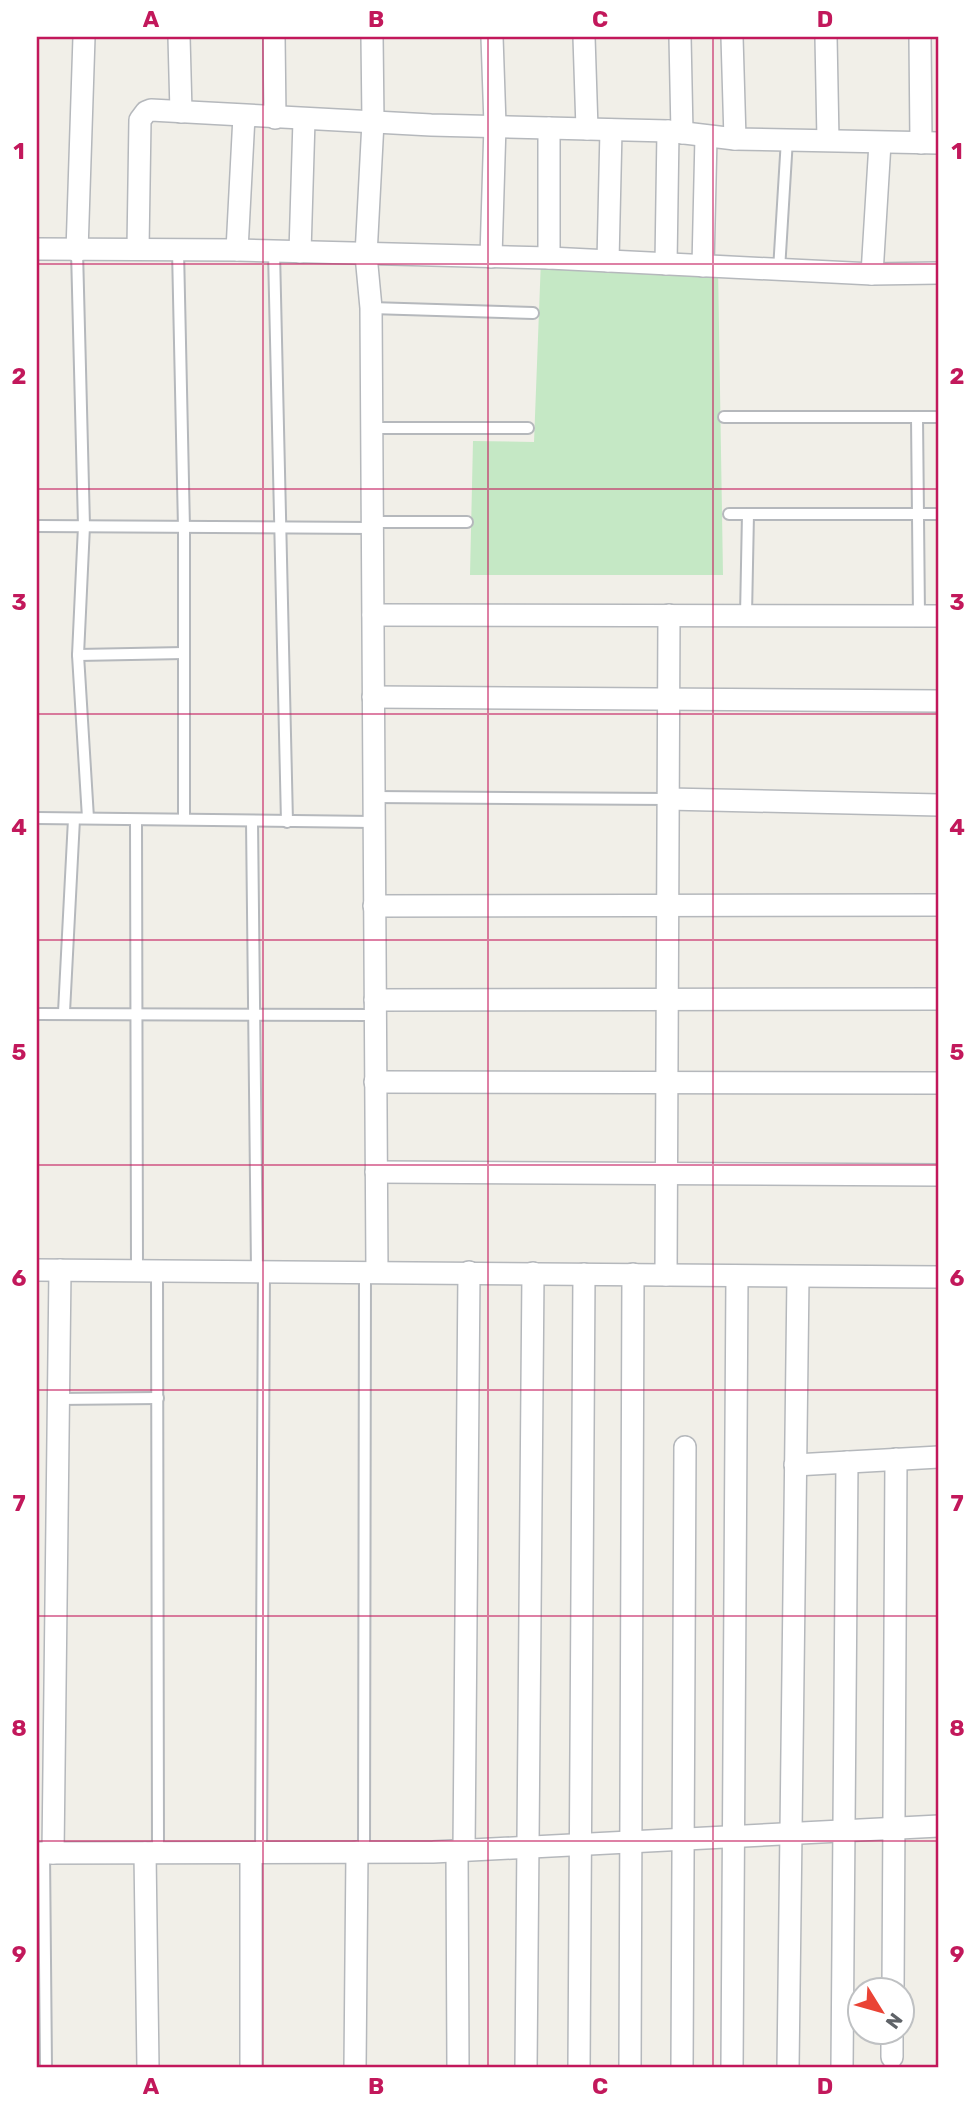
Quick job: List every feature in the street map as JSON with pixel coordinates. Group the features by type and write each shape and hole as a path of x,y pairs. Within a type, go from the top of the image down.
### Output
{"street":[{"path":"77,251 83,37"},
{"path":"179,37 181,112"},
{"path":"274,37 275,118"},
{"path":"371,1271 376,1172 370,308 366,255 373,122 372,37"},
{"path":"491,257 495,125 492,37"},
{"path":"584,37 587,129"},
{"path":"666,264 680,37"},
{"path":"732,37 735,139"},
{"path":"826,37 828,140"},
{"path":"138,248 142,116 151,110 304,120 675,132 735,139 930,143 920,37"},
{"path":"237,250 244,116"},
{"path":"300,252 304,120"},
{"path":"549,128 549,258"},
{"path":"608,261 611,130"},
{"path":"703,266 706,137"},
{"path":"872,274 880,143"},
{"path":"37,249 77,251 138,248 549,258 872,274 939,273"},
{"path":"373,615 929,616"},
{"path":"666,1275 669,615"},
{"path":"373,697 939,701"},
{"path":"668,799 939,805"},
{"path":"374,906 939,905"},
{"path":"375,1007 667,1000 939,999"},
{"path":"375,1082 939,1083"},
{"path":"376,1172 939,1175"},
{"path":"37,1270 939,1278"},
{"path":"60,1270 45,1853 460,1851 939,1826"},
{"path":"458,2068 470,1272"},
{"path":"526,2068 533,1273"},
{"path":"579,2068 584,1274"},
{"path":"630,2068 633,1274"},
{"path":"732,2068 737,1276"},
{"path":"788,2068 798,1277"},
{"path":"682,2068 685,1447"},
{"path":"795,1465 939,1457"},
{"path":"893,1976 896,1459"},
{"path":"842,2068 846,1462"},
{"path":"355,2068 361,1852"},
{"path":"148,2068 152,1853"},
{"path":"251,2068 256,1853"},
{"path":"892,2046 892,2057"}],"lane":[{"path":"779,270 787,139"},
{"path":"178,250 184,528 184,820"},
{"path":"77,251 84,526 78,655 88,818"},
{"path":"274,252 287,822"},
{"path":"370,308 533,313"},
{"path":"724,417 939,417"},
{"path":"917,417 918,514 929,616"},
{"path":"371,428 528,428"},
{"path":"729,514 939,514"},
{"path":"746,615 748,514"},
{"path":"37,526 279,528 467,522"},
{"path":"78,655 184,653"},
{"path":"373,797 668,799"},
{"path":"37,818 373,822"},
{"path":"64,1012 74,818"},
{"path":"136,821 138,1015 147,1270 158,1398 152,1853"},
{"path":"252,821 260,1270 256,1853"},
{"path":"37,1014 64,1012 256,1015 375,1007"},
{"path":"361,1852 371,1271"},
{"path":"58,1399 158,1398"},
{"path":"45,1853 46,2068"}],"green space":[{"path":"541,259 718,265 723,575 470,575 473,441 534,442"}]}
